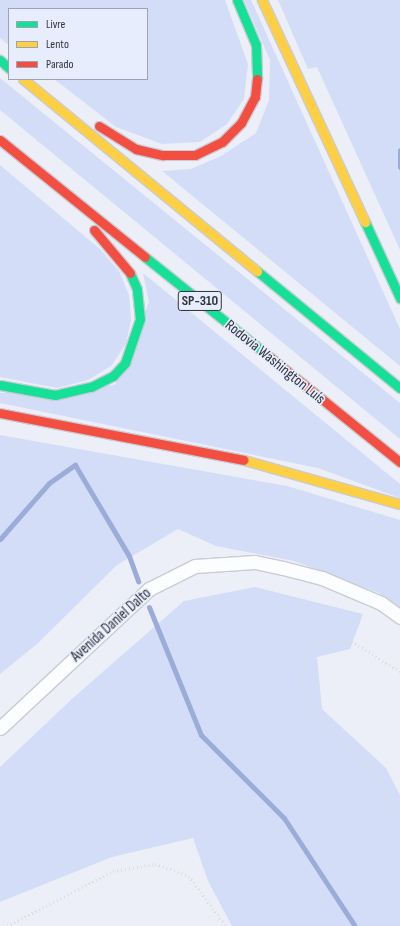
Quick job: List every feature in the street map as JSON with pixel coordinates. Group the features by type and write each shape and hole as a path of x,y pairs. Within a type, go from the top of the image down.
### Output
{"highway":[{"path":"30,80 136,149 163,155 195,155 222,142 240,123 255,97 258,70 256,45 236,0"},
{"path":"262,0 400,298"},
{"path":"0,60 8,66"},
{"path":"24,80 400,388"},
{"path":"0,386 55,395 91,387 114,376 125,363 140,320 137,289 126,267 99,234 1,141"},
{"name":"Rodovia Washington Luís","path":"1,141 400,462"},
{"path":"0,413 264,464 400,504"}],"street":[{"name":"Avenida Daniel Dalto","path":"0,728 149,589 195,566 255,562 283,568 322,578 381,603 400,617"}],"path":[{"path":"400,672 352,642 319,641 306,657 302,690 316,712 379,779 400,822"},
{"path":"7,926 113,871 156,864 189,876 226,926"}],"shaded area":[{"path":"0,0 225,0 248,64 244,99 227,124 200,142 162,144 116,127 55,80 148,80 148,8 8,8 8,44 0,38"},
{"path":"244,0 251,0 400,329 400,366 162,171 191,169 221,156 256,133 269,100 270,60"},
{"path":"278,0 400,0 400,250 317,67 308,69"},
{"path":"0,78 400,403 400,439 0,110"},
{"path":"0,165 100,249 119,271 129,295 131,320 126,344 111,366 88,380 57,388 0,377"},
{"path":"143,273 400,484 400,498 318,468 0,403 0,393 115,385 149,302"},
{"path":"0,435 287,486 400,520 400,608 379,593 294,561 216,546 178,529 117,565 37,644 0,674"},
{"path":"255,587 363,614 350,649 317,657 322,709 386,768 400,795 400,926 232,926 208,881 193,838 112,857 0,902 0,767 74,697 184,601"}],"waterway":[{"path":"400,150 400,167"},
{"path":"0,539 49,483 75,465 129,556 138,581"},
{"path":"149,607 201,735 284,818 355,926"}],"traffic: fast":[{"path":"237,0 256,45 257,79"},
{"path":"0,60 8,67"},
{"path":"365,222 400,298"},
{"path":"145,257 271,358"},
{"path":"257,271 400,388"},
{"path":"0,385 55,395 91,387 113,376 125,363 140,319 137,289 130,273"}],"traffic: slow":[{"path":"262,0 365,222"},
{"path":"24,80 257,271"},
{"path":"244,460 400,504"}],"traffic: jam":[{"path":"99,126 136,149 163,155 195,155 222,142 241,123 255,97 257,79"},
{"path":"0,140 145,257"},
{"path":"94,230 130,273"},
{"path":"271,358 400,462"},
{"path":"0,413 244,460"}]}
